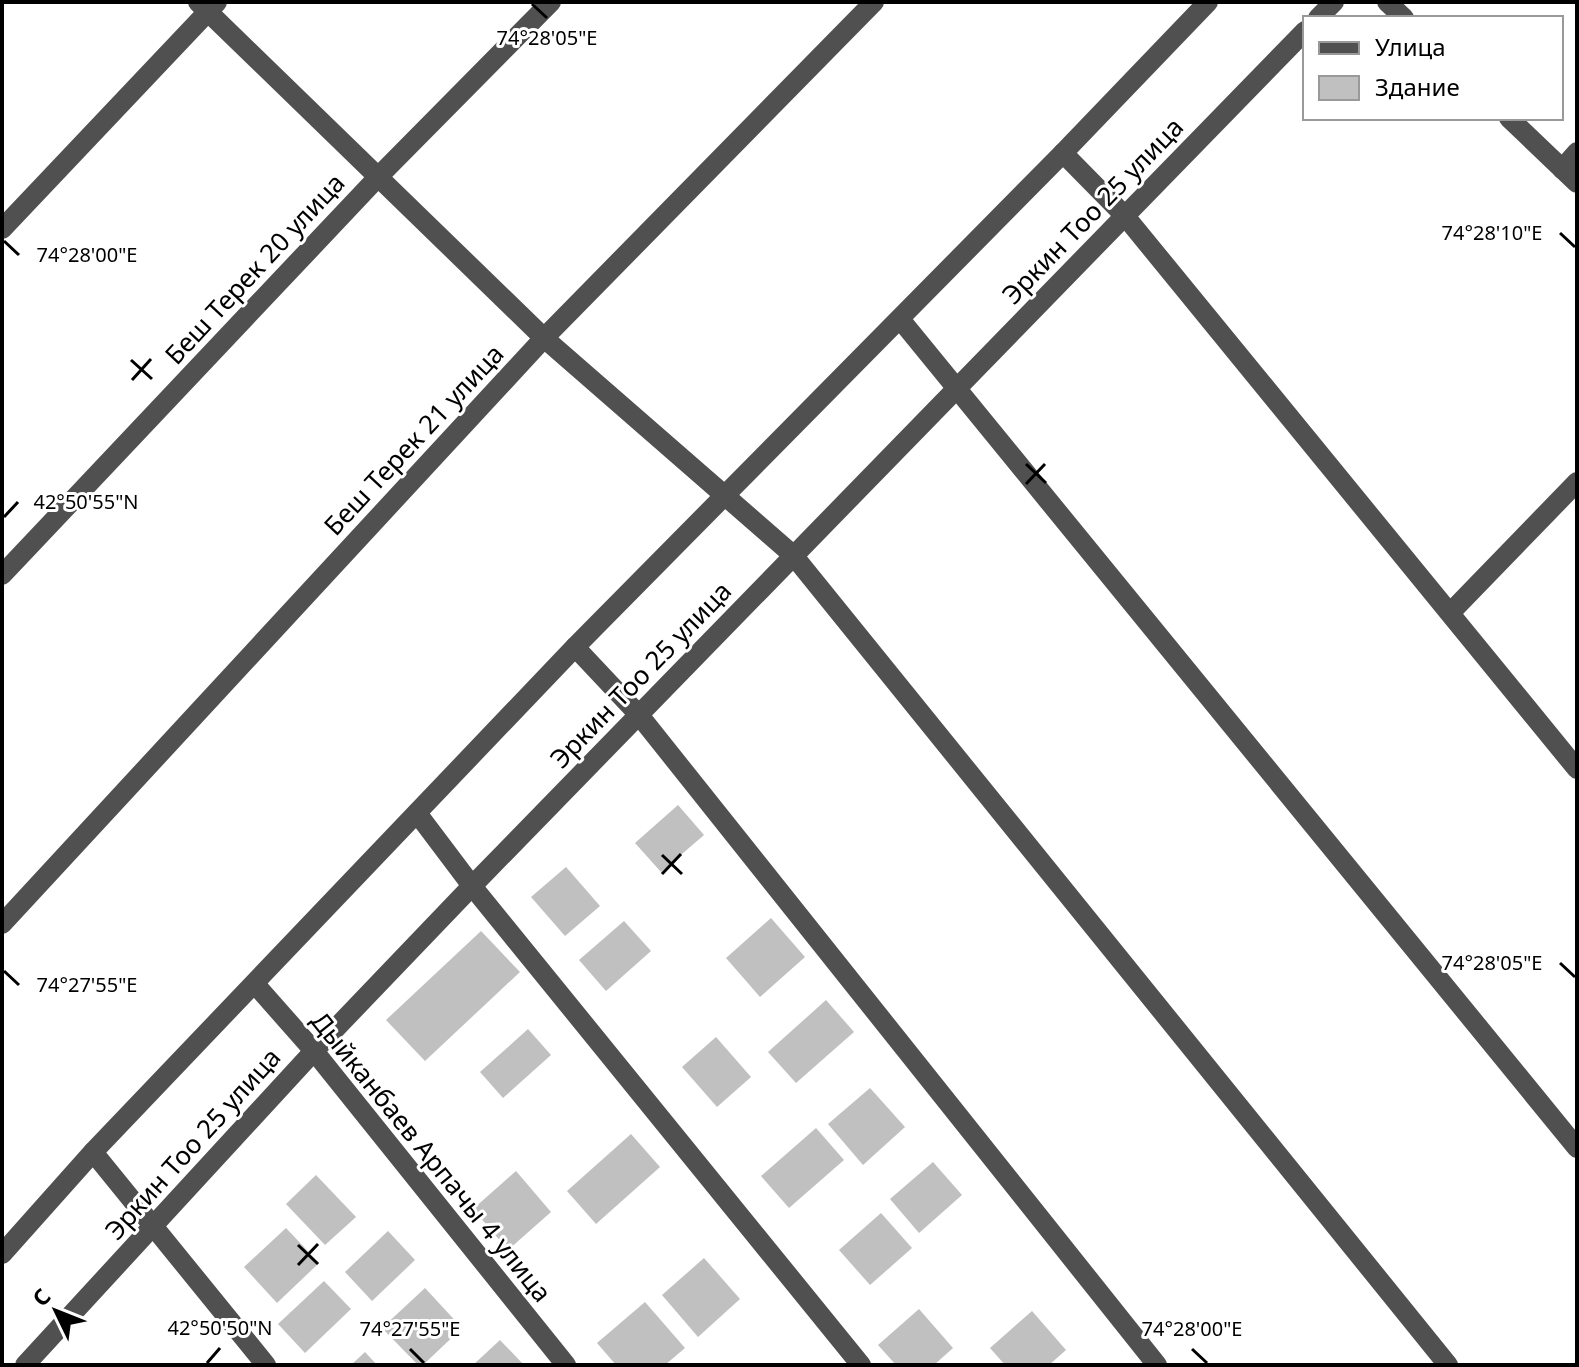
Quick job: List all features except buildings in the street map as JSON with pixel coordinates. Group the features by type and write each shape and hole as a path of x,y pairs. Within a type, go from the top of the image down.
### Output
{"street":[{"name":"Беш Терек 20 улица","path":"2,575 379,176 551,2"},
{"name":"Беш Терек 21 улица","path":"2,924 544,338 874,2"},
{"path":"2,1254 93,1152 575,647 1208,2"},
{"path":"1387,2 1402,16"},
{"path":"2,229 208,5 544,338 793,555 1448,1365"},
{"name":"Эркин Тоо 25 улица","path":"25,1365 314,1051 472,886 1303,33"},
{"path":"1511,120 1569,176 1577,152"},
{"path":"1063,153 1125,216 1577,769"},
{"path":"900,319 1577,1148"},
{"path":"1451,612 1577,482"},
{"path":"575,647 639,715 1157,1365"},
{"path":"417,813 472,886 861,1365"},
{"name":"Дыйканбаев Арпачы 4 улица","path":"255,984 314,1051 566,1365"},
{"path":"93,1152 266,1365"}]}
